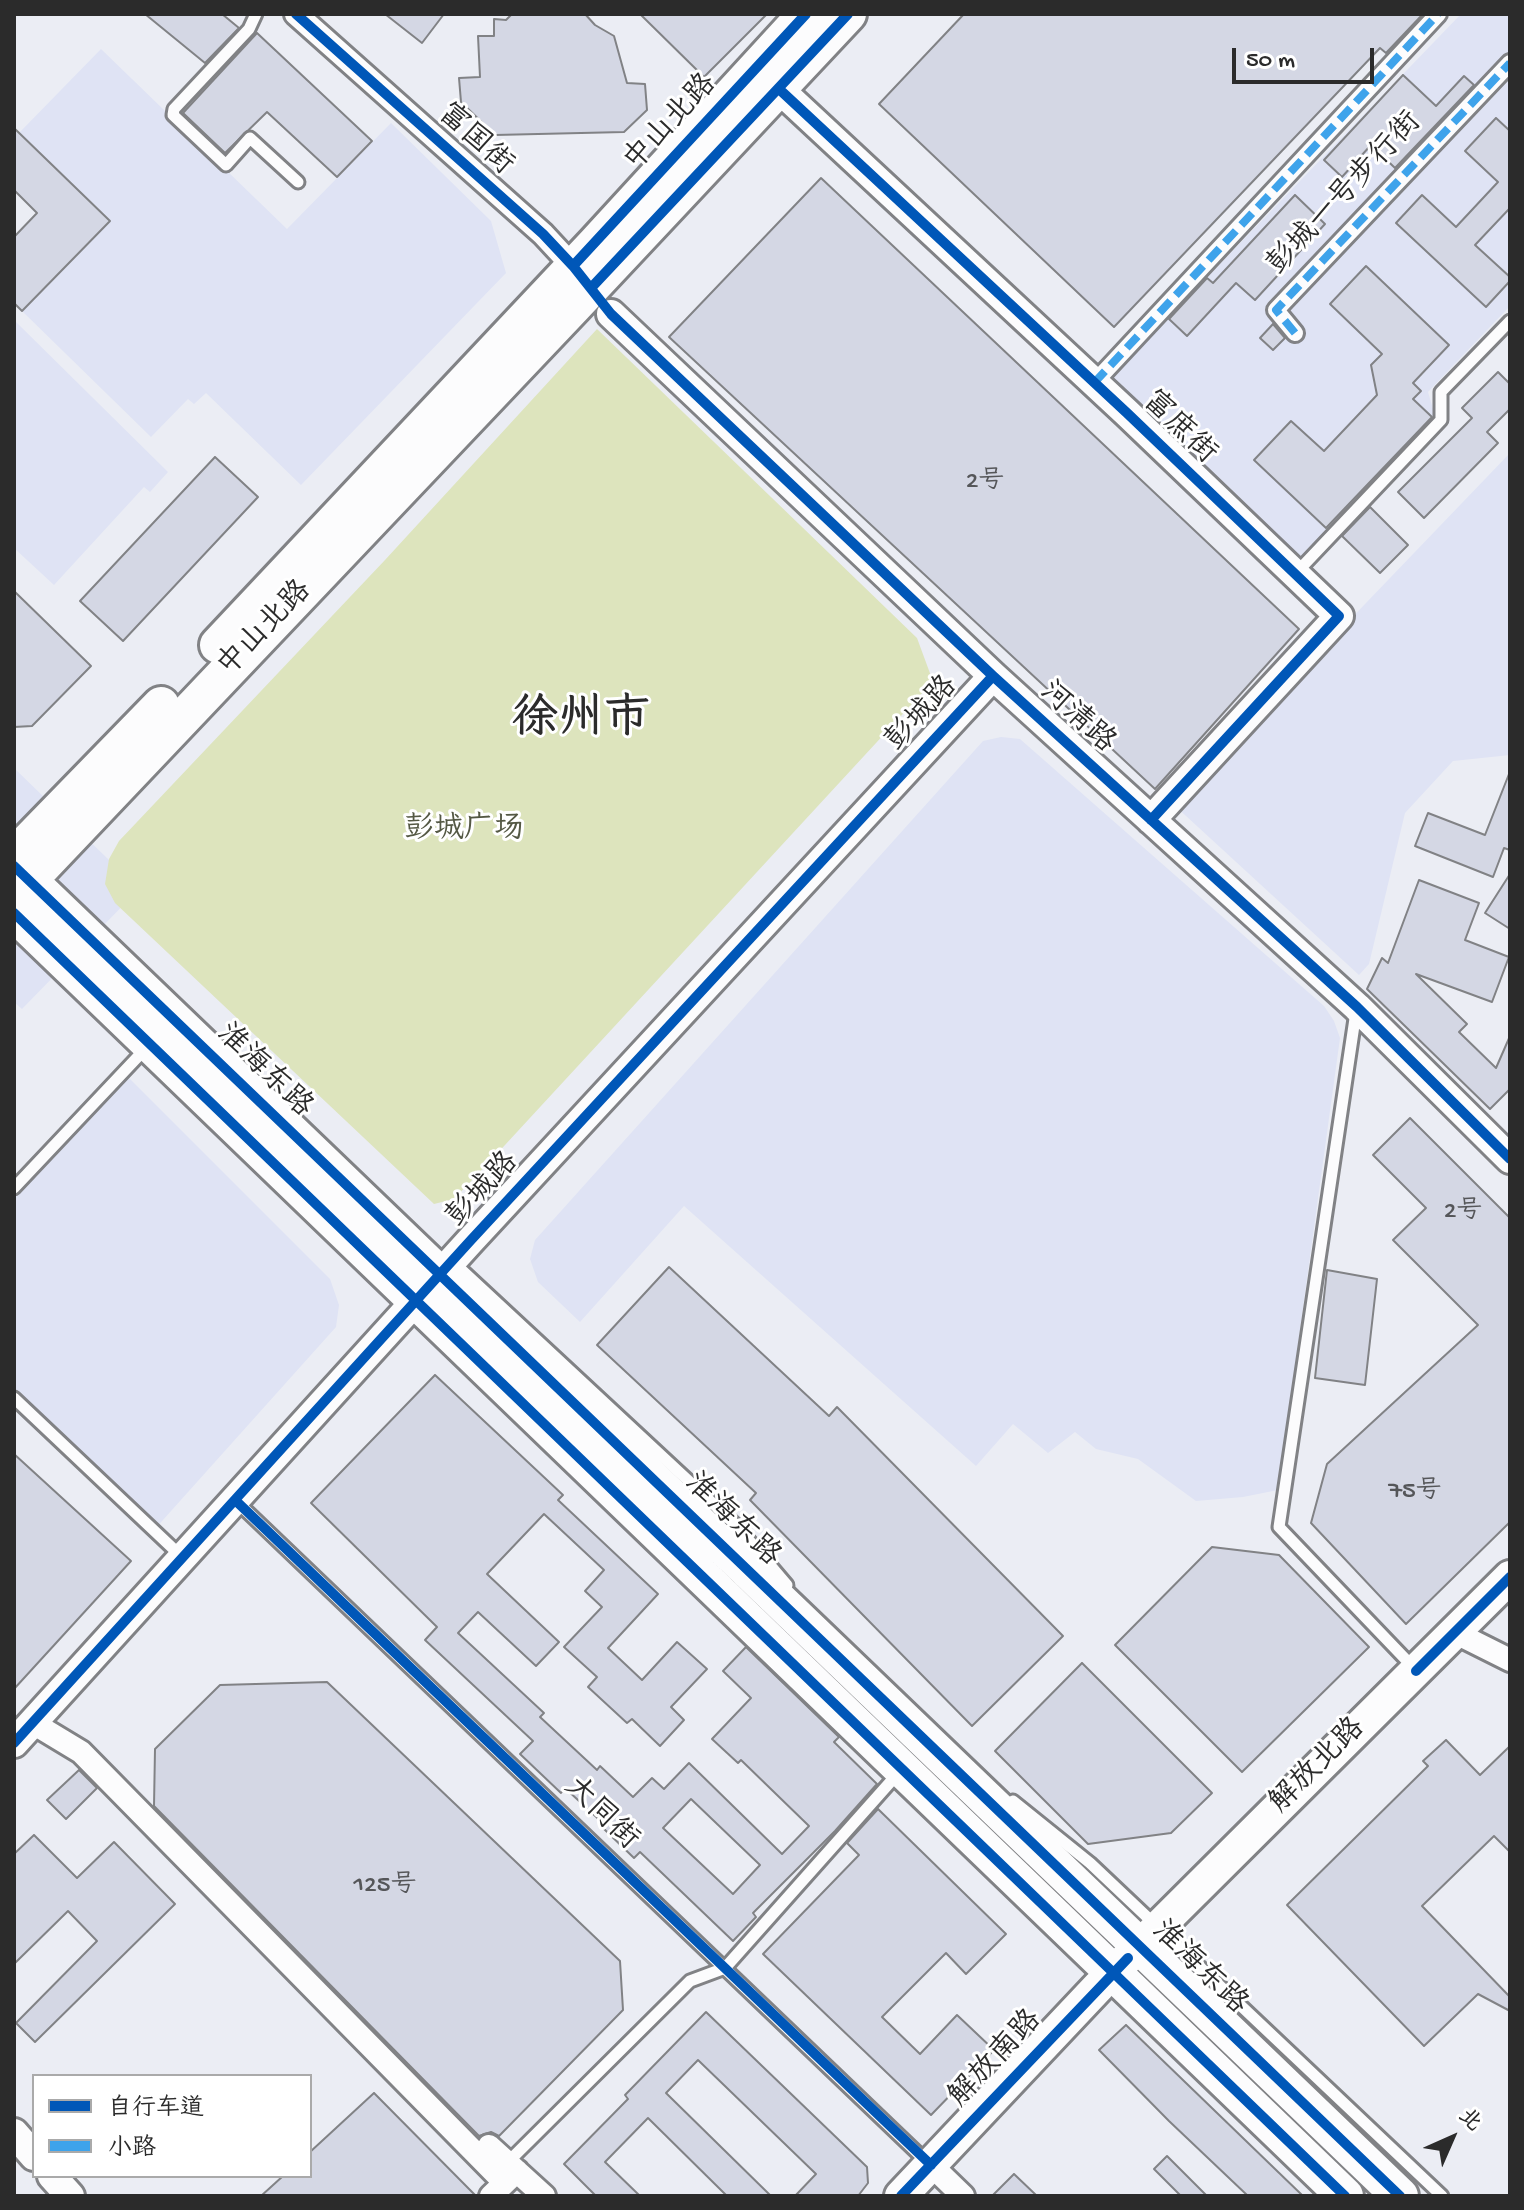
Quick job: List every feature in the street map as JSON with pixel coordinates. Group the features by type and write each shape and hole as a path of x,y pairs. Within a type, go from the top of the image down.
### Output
{"main road":[{"name":"中山北路","path":"592,290 806,14"},
{"name":"中山北路","path":"18,874 592,290 848,14"},
{"name":"淮海东路","path":"18,874 445,1269 1135,1951 1400,2196"},
{"name":"淮海东路","path":"14,913 150,1044 445,1269 907,1773 1135,1951 1345,2196"},
{"name":"解放北路","path":"1135,1951 1510,1577"},
{"name":"解放南路","path":"901,2196 1135,1951"}],"street":[{"name":"富国街","path":"296,14 543,234 592,290"},
{"path":"1094,383 1438,14"},
{"name":"彭城一号步行街","path":"1295,333 1276,310 1510,63"},
{"name":"富庶街","path":"779,89 1339,616 1151,820"},
{"name":"河清路","path":"592,290 993,676 1357,1007 1510,1159"},
{"name":"彭城路","path":"23,1733 445,1269 993,676"},
{"path":"1454,1632 1510,1660"},
{"path":"23,1733 81,1752 507,2169 544,2196"},
{"path":"14,2133 32,2154"},
{"path":"489,2146 507,2169"},
{"name":"大同街","path":"931,2165 963,2196"},
{"path":"491,2196 507,2169"},
{"path":"54,2178 70,2196"}],"lane":[{"path":"256,14 249,29 174,109 173,115 226,165 250,138 298,182"},
{"path":"1298,571 1441,420 1441,392 1510,321"},
{"path":"1357,1007 1279,1527 1416,1671"},
{"path":"14,1188 150,1044"},
{"path":"445,1269 736,1525 794,1594"},
{"path":"14,1398 183,1558"},
{"name":"大同街","path":"235,1500 931,2165"},
{"path":"814,1616 957,1757 981,1776"},
{"path":"507,2169 690,1981 725,1968 893,1779 907,1773"},
{"path":"1005,1795 1090,1863 1135,1951 1442,2196"}],"shaded area":[{"path":"1461,14 1510,14 1510,306 1428,392 1436,419 1301,561 1111,377"},
{"path":"101,49 287,229 391,123 491,221 506,273 301,485 206,393 194,404 188,399 151,437 22,311 109,221 19,133"},
{"path":"14,320 168,472 150,492 144,487 54,585 14,548"},
{"path":"1510,453 1510,755 1453,761 1405,813 1369,964 1359,975 1173,804"},
{"path":"1001,737 1020,739 1324,1006 1334,1021 1340,1038 1278,1490 1196,1501 1138,1459 1096,1449 1075,1432 1048,1453 1013,1424 976,1466 684,1206 580,1322 538,1282 530,1259 535,1240 983,741"},
{"path":"14,768 139,889 22,1009 14,1002"},
{"path":"123,1072 330,1279 339,1305 336,1327 154,1530 14,1398 14,1188"}],"green space":[{"name":"彭城广场","path":"597,329 917,638 931,676 924,691 493,1158 454,1199 434,1204 115,903 105,884 109,859 119,841 385,560"}],"building":[{"path":"145,14 222,14 239,28 205,63"},
{"path":"385,14 444,14 422,43"},
{"path":"512,14 585,14 595,25 614,36 627,83 645,84 647,110 624,132 495,135 461,102 459,78 480,77 478,36 494,36 494,19 506,20"},
{"path":"640,14 767,14 704,77"},
{"path":"964,14 1423,14 1386,53 1380,48 1114,327 879,104"},
{"path":"257,33 372,141 337,177 267,112 225,153 183,113"},
{"path":"1403,75 1436,106 1464,76 1474,85 1395,168 1371,145 1342,177 1324,160"},
{"path":"1496,118 1510,131 1510,208 1475,245 1510,277 1510,281 1486,307 1396,223 1422,195 1456,227 1498,182 1465,151"},
{"path":"14,128 110,221 22,311 14,303 14,237 37,213 14,190"},
{"path":"821,178 1299,629 1155,789 669,337"},
{"path":"1295,195 1325,224 1255,300 1236,283 1187,336 1169,319 1207,278 1213,283"},
{"path":"1366,266 1449,345 1413,383 1421,391 1413,399 1432,417 1326,528 1254,460 1291,421 1324,451 1377,395 1371,365 1382,354 1330,304"},
{"path":"1273,324 1285,338 1273,350 1260,338"},
{"path":"1498,372 1510,384 1510,409 1487,432 1498,443 1424,518 1398,492 1472,418 1462,408"},
{"path":"215,457 258,497 123,641 80,601"},
{"path":"1370,507 1408,545 1380,573 1342,536"},
{"path":"14,591 91,666 32,726 14,727"},
{"path":"1509,774 1510,850 1504,848 1493,877 1415,846 1428,813 1485,835"},
{"path":"1510,874 1510,929 1485,913"},
{"path":"1419,880 1479,903 1465,940 1509,957 1492,1002 1416,974 1467,1024 1459,1032 1496,1068 1510,1036 1510,1089 1490,1109 1367,989 1382,958 1388,963"},
{"path":"1410,1118 1510,1218 1510,1522 1406,1624 1311,1523 1327,1464 1478,1325 1393,1240 1426,1208 1373,1155"},
{"path":"669,1267 829,1416 837,1407 1063,1636 972,1726 750,1500 756,1493 597,1345"},
{"path":"1327,1270 1377,1279 1365,1385 1315,1378"},
{"path":"435,1375 563,1495 558,1500 658,1594 608,1648 642,1680 677,1642 707,1669 671,1707 684,1720 660,1746 632,1719 627,1723 588,1687 597,1677 564,1647 602,1607 585,1591 604,1570 544,1514 487,1574 559,1642 536,1666 478,1612 458,1633 544,1713 540,1717 597,1770 600,1766 633,1797 652,1778 664,1789 689,1763 782,1854 809,1826 741,1760 738,1763 712,1739 751,1698 723,1671 746,1647 839,1737 834,1742 877,1784 753,1913 756,1917 733,1941 640,1852 634,1858 603,1828 606,1826 565,1788 561,1793 520,1754 533,1741 425,1640 437,1627 311,1503","holes":["691,1799 760,1865 733,1894 663,1828"]},
{"path":"14,1454 131,1561 14,1689"},
{"path":"1212,1547 1279,1555 1369,1647 1242,1772 1115,1645"},
{"path":"1082,1663 1212,1793 1171,1833 1088,1844 995,1751"},
{"path":"327,1682 620,1961 623,2010 499,2136 491,2132 479,2136 154,1806 155,1749 220,1685"},
{"path":"1446,1740 1480,1775 1510,1746 1510,1852 1494,1836 1422,1906 1510,1997 1510,2011 1478,1994 1424,2046 1287,1905 1428,1766 1423,1761"},
{"path":"79,1770 97,1788 66,1819 47,1800"},
{"path":"878,1809 1006,1934 966,1974 946,1953 882,2017 920,2054 957,2015 994,2050 931,2115 763,1954 859,1855 847,1843"},
{"path":"34,1835 77,1878 114,1842 175,1904 35,2042 16,2023 97,1941 68,1911 14,1964 14,1854"},
{"path":"706,2012 867,2167 868,2183 858,2196 795,2196 816,2174 698,2060 666,2093 771,2196 727,2196 648,2118 605,2162 640,2196 596,2196 564,2164 628,2099 625,2095"},
{"path":"1126,2025 1303,2196 1248,2196 1169,2121 1099,2050"},
{"path":"374,2093 476,2196 261,2196 281,2178 312,2178 312,2150"},
{"path":"1167,2156 1207,2196 1181,2196 1154,2169"},
{"path":"1014,2174 1037,2196 992,2196"}],"marked path":[{"path":"1094,383 1438,14"},
{"path":"1295,333 1276,310 1510,63"}],"cycle path":[{"path":"296,14 543,234 611,314 993,676 1357,1007 1510,1159"},
{"path":"573,266 806,14"},
{"path":"591,288 848,14"},
{"path":"779,89 1127,413 1339,616 1151,820"},
{"path":"14,1743 471,1240 993,676"},
{"path":"14,866 1400,2196"},
{"path":"14,913 1345,2196"},
{"path":"235,1500 931,2165"},
{"path":"1416,1671 1510,1577"},
{"path":"901,2196 1128,1958"}],"district":[{"name":"徐州市","path":"581,723"}]}
